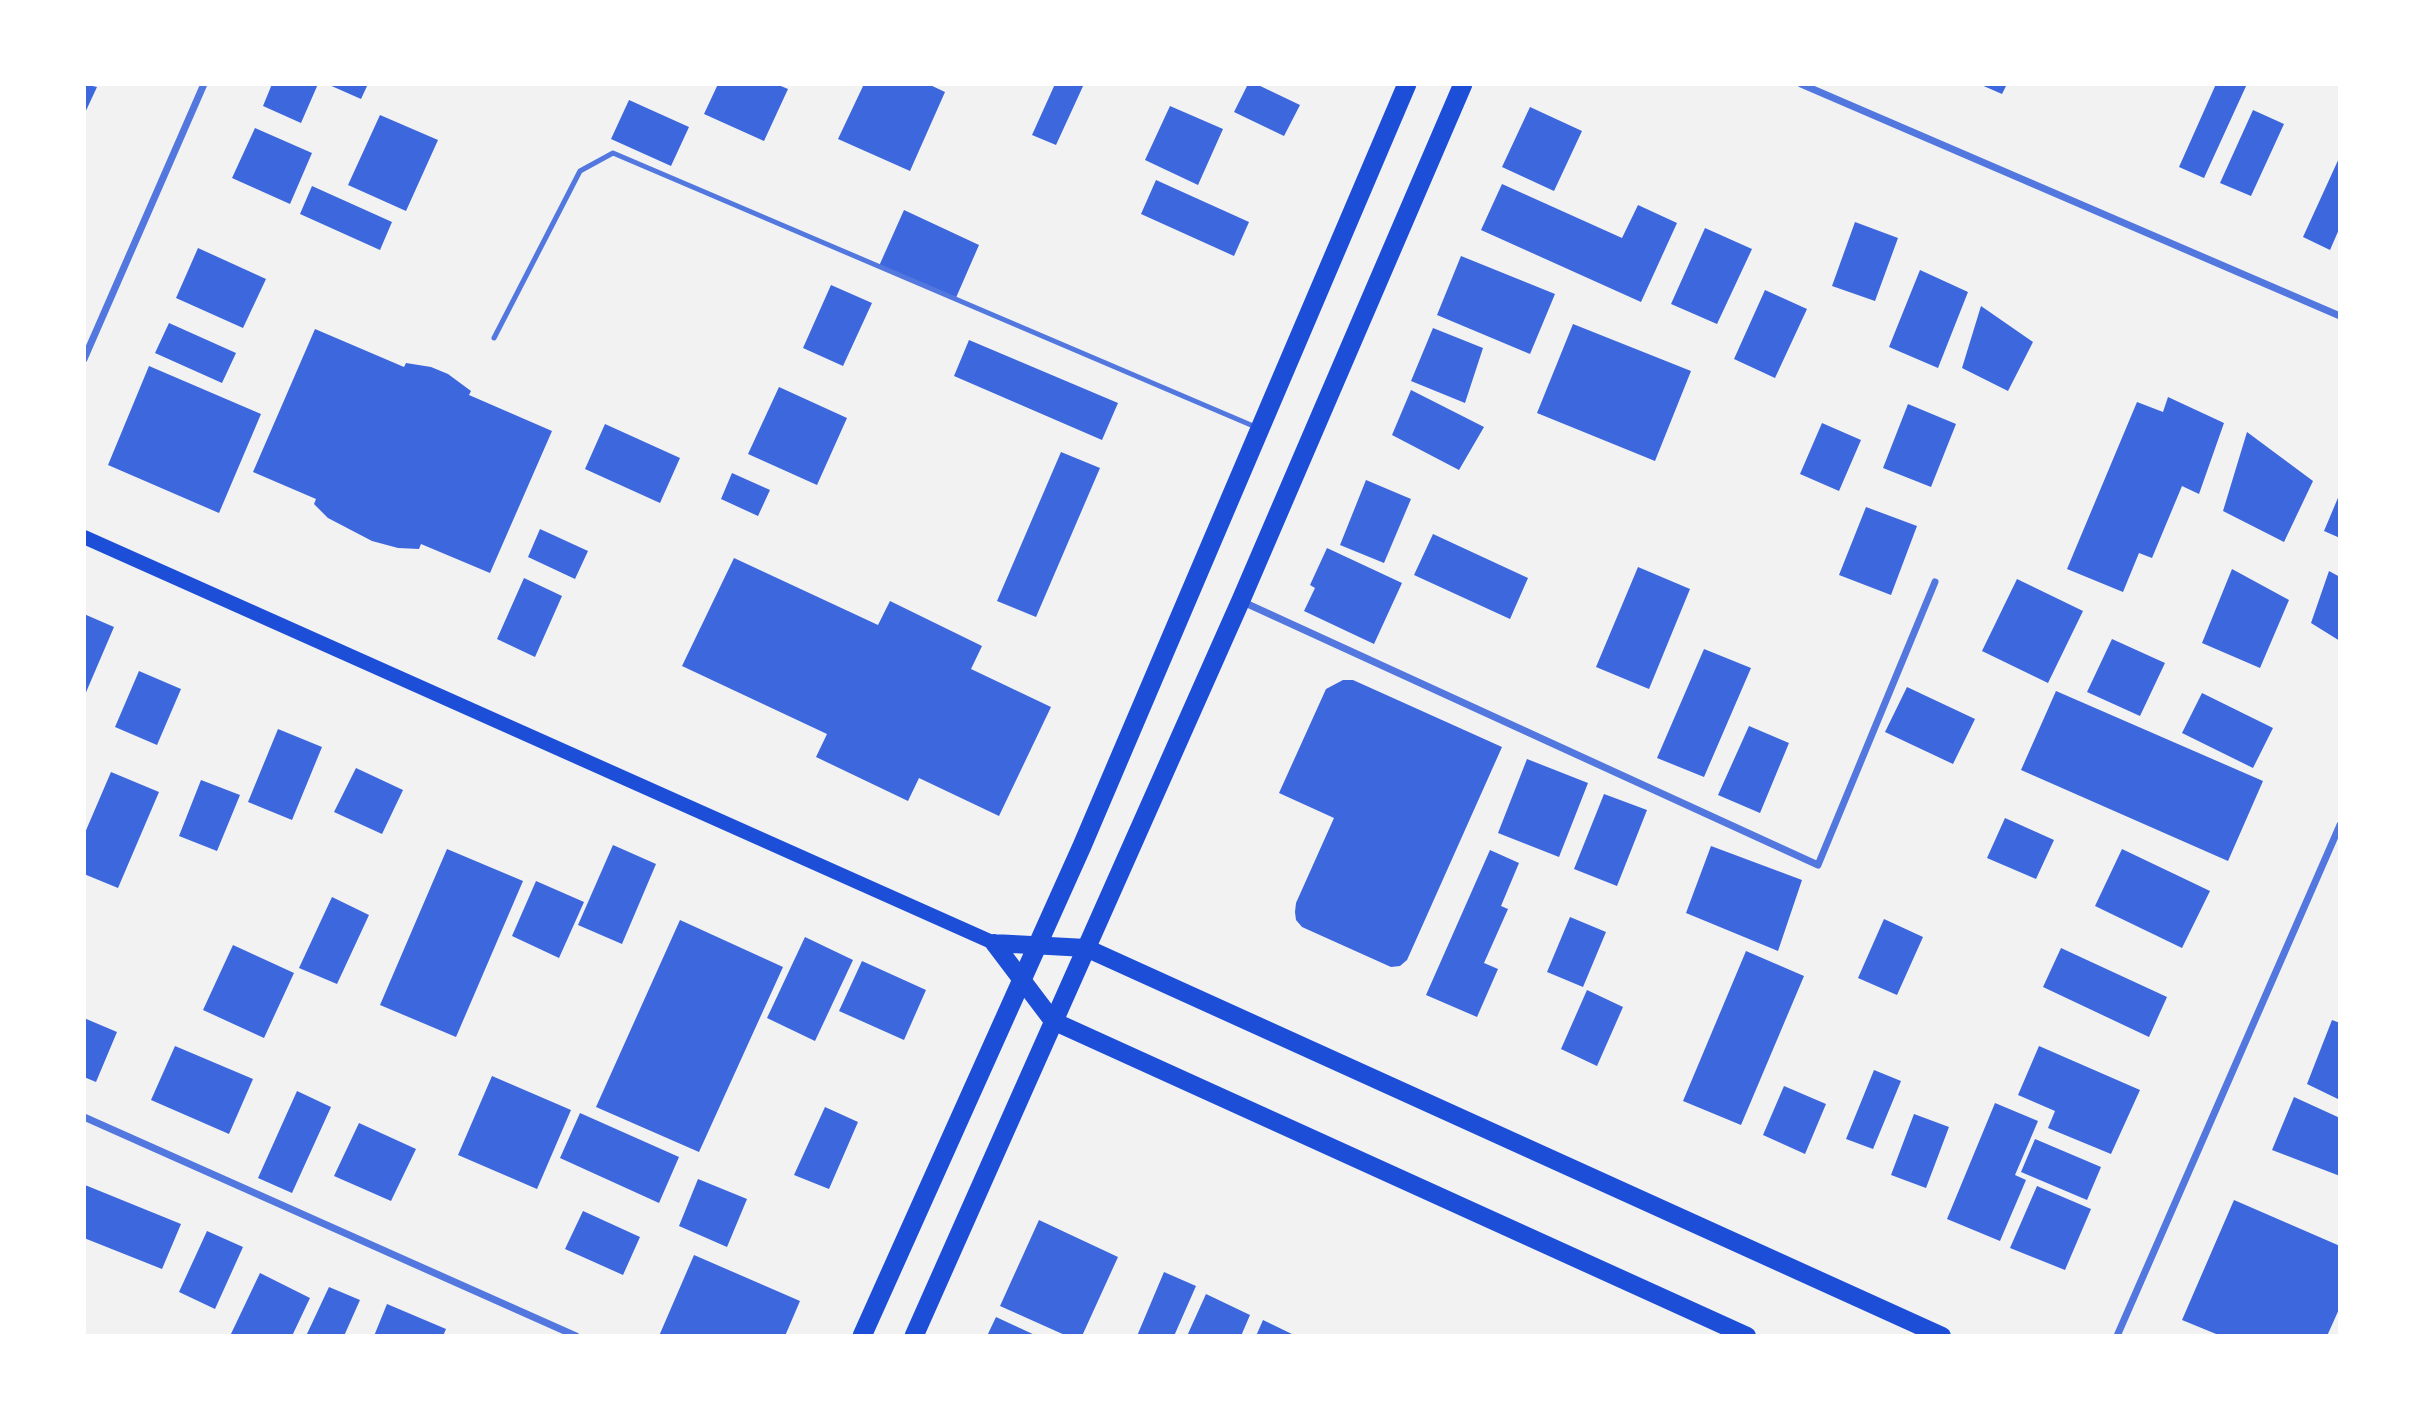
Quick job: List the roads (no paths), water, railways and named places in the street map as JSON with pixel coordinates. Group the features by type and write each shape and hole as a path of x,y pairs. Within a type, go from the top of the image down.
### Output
{"highway":[{"path":"862,1336 1038,945 1407,84"},
{"path":"914,1336 1241,600 1463,84"}],"main road":[{"path":"84,537 993,943 1086,948 1942,1336"},
{"path":"993,943 1053,1021 1747,1336"}],"street":[{"path":"84,359 204,84"},
{"path":"1801,84 2340,316"},
{"path":"1241,600 1818,865 1935,582"},
{"path":"2117,1336 2340,825"},
{"path":"84,1117 576,1336"}],"lane":[{"path":"494,338 580,171 613,153 1261,429"}]}
